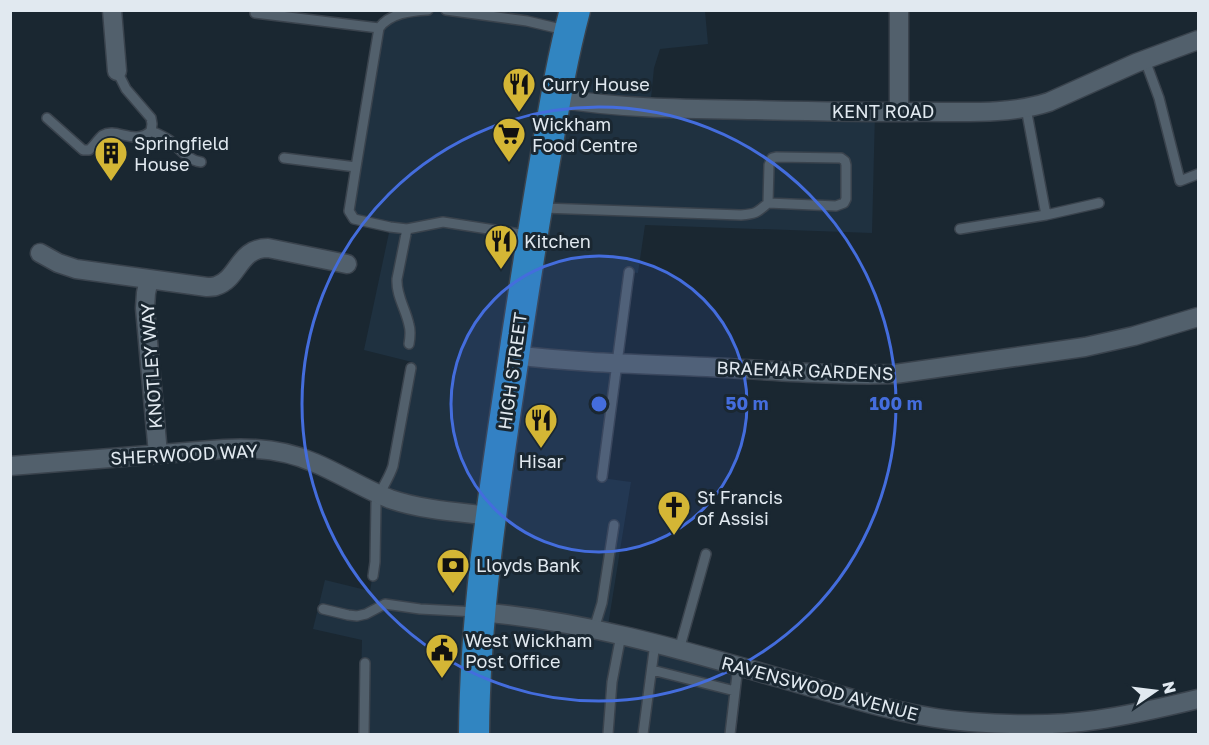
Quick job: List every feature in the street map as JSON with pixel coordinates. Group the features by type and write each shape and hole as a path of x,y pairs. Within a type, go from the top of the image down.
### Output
{"highway":[{"name":"HIGH STREET","path":"474,735 479,612 490,516 535,222 572,21"}],"street":[{"path":"112,10 117,71"},
{"path":"899,112 900,10"},
{"name":"KENT ROAD","path":"556,98 663,109 1005,111 1049,102 1145,60 1198,40"},
{"name":"KNOTLEY WAY","path":"40,253 58,263 76,269 207,287 217,286 224,282 250,252 259,248 347,264"},
{"name":"KNOTLEY WAY","path":"149,279 145,308 158,454"},
{"name":"BRAEMAR GARDENS","path":"514,355 819,374 895,374 1085,347 1134,336 1198,317"},
{"name":"SHERWOOD WAY","path":"10,466 246,448 280,452 314,462 379,494 406,504 490,516"},
{"name":"RAVENSWOOD AVENUE","path":"479,612 518,616 621,635 888,709 969,722 1044,724 1097,720 1198,699"}],"lane":[{"path":"428,10 404,12 382,23 379,28 350,211 354,219 407,229 443,222 535,222 753,214 758,213 768,203 769,165 772,159 776,157 841,158 845,161 846,199 841,205 768,203"},
{"path":"446,10 527,21 572,21"},
{"path":"255,13 379,28"},
{"path":"1145,60 1159,99 1180,181 1198,174"},
{"path":"47,118 83,150 90,150 105,134 140,138 147,135 151,131 151,118 126,88 117,71"},
{"path":"1026,108 1046,215"},
{"path":"151,131 162,136 193,161 201,162"},
{"path":"284,158 356,167"},
{"path":"960,229 1046,215 1099,203"},
{"path":"407,229 396,286 410,325 409,344"},
{"path":"602,477 629,272"},
{"path":"373,576 376,503 393,466 411,368"},
{"path":"594,629 602,603 614,525"},
{"path":"680,650 706,554"},
{"path":"323,609 357,616 386,604 420,609 479,612"},
{"path":"608,735 612,682 621,635"},
{"path":"643,735 655,644"},
{"path":"364,735 365,663"},
{"path":"730,735 738,666"},
{"path":"652,670 735,691"}],"shaded area":[{"path":"411,11 705,11 708,44 660,49 654,68 650,108 875,112 872,233 645,225 638,273 630,272 602,478 631,482 607,632 738,666 735,691 741,692 736,734 360,734 362,640 313,629 325,580 370,591 376,503 393,466 412,362 364,350 390,228 354,219 349,211 379,28"}],"place":[{"name":"Curry House","path":"519,113"},
{"name":"Wickham Food Centre","path":"509,163"},
{"name":"Springfield House","path":"111,182"},
{"name":"Kitchen","path":"501,270"},
{"name":"Hisar","path":"541,449"},
{"name":"St Francis of Assisi","path":"674,536"},
{"name":"Lloyds Bank","path":"453,594"},
{"name":"West Wickham Post Office","path":"442,679"}]}
